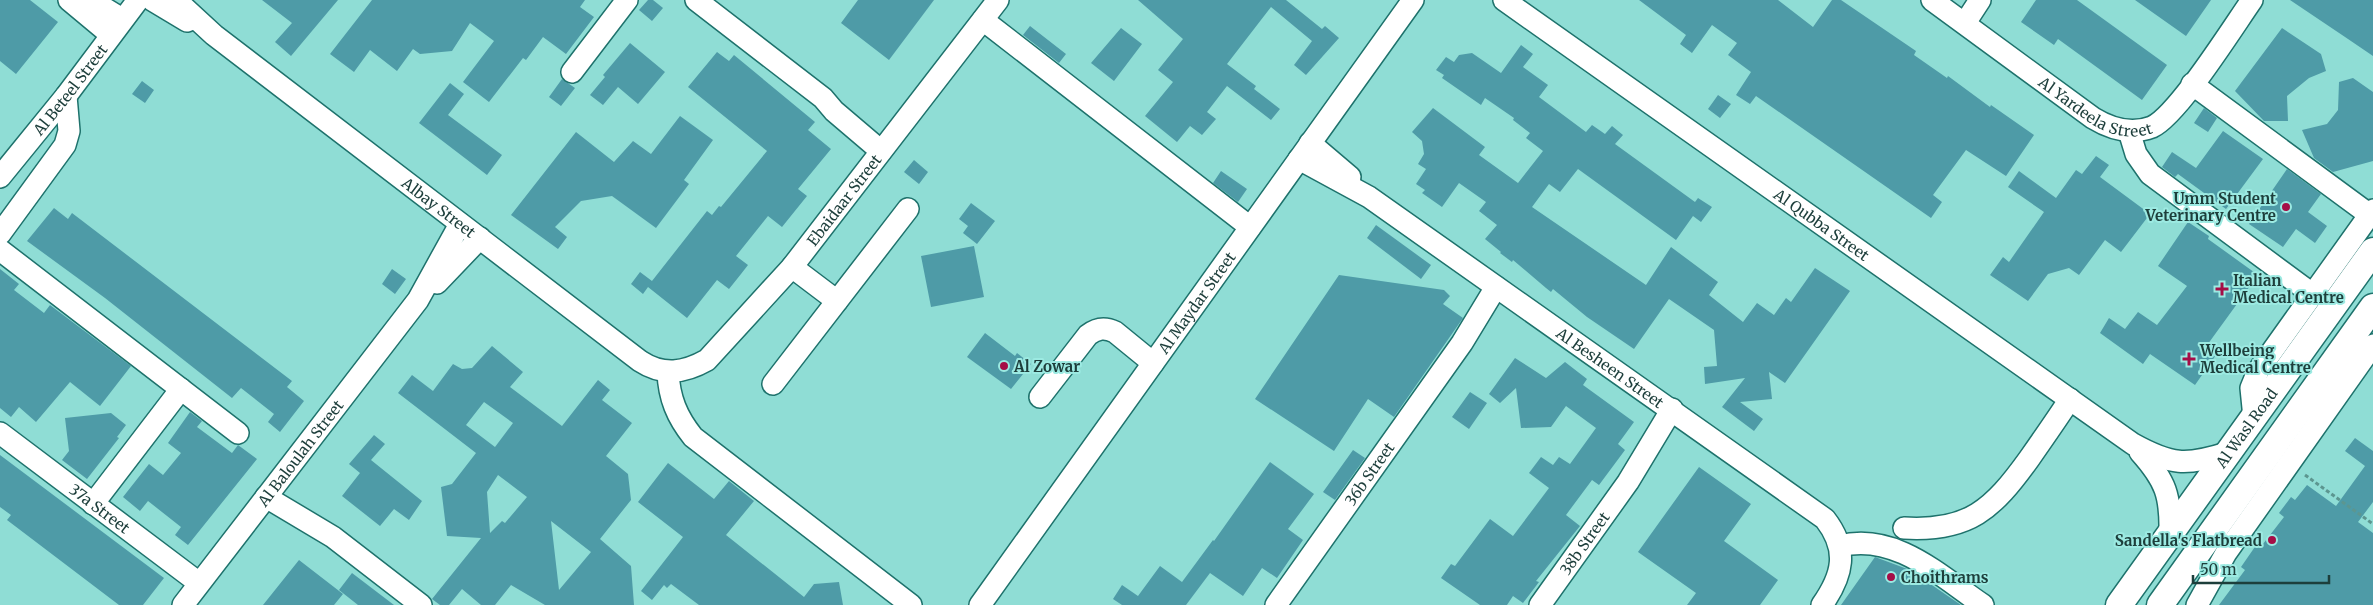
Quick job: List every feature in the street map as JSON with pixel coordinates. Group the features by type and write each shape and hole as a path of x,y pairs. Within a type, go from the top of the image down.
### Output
{"main road":[{"name":"Al Wasl Road","path":"2119,605 2373,251"},
{"path":"2160,605 2373,307"}],"street":[{"path":"70,0 117,27"},
{"path":"91,0 117,27"},
{"name":"Al Beteel Street","path":"0,177 66,96 138,0"},
{"name":"Albay Street","path":"152,0 191,24 214,35"},
{"name":"Albay Street","path":"176,0 214,35 640,361 653,369 668,372"},
{"path":"572,72 627,0"},
{"path":"696,0 886,144"},
{"name":"Ebaidaar Street","path":"668,372 693,368 706,360 792,267 998,0"},
{"name":"Al Maydar Street","path":"980,605 1413,0"},
{"name":"Al Yardeela Street","path":"1932,0 1961,13 2093,118 2104,124 2129,131 2152,126 2171,112 2252,0"},
{"path":"1961,13 1980,0"},
{"name":"Al Qubba Street","path":"1508,1 2133,444 2159,458 2177,462 2196,462 2227,453"},
{"path":"983,20 1250,227"},
{"path":"2192,84 2371,212 2254,376 2252,388 2254,418"},
{"path":"0,234 66,145 69,131 66,96"},
{"path":"2129,131 2136,154 2150,174 2312,294"},
{"name":"Al Besheen Street","path":"1304,151 1352,178 1369,197 1813,509 1825,519 1835,532 1840,546"},
{"path":"773,384 908,209"},
{"name":"Al Baloulah Street","path":"418,300 460,224"},
{"name":"Al Baloulah Street","path":"183,605 418,300 480,238"},
{"path":"0,250 238,433"},
{"path":"792,267 837,301"},
{"name":"36b Street","path":"1276,605 1462,343 1503,291"},
{"path":"1040,397 1088,335 1098,329 1115,332 1153,363"},
{"path":"2197,605 2226,553 2373,346"},
{"path":"668,372 672,400 677,413 693,437 911,605"},
{"path":"94,504 181,389"},
{"path":"1904,528 1941,527 1960,522 1977,514 1992,503 2006,490 2070,400"},
{"name":"38b Street","path":"1540,605 1678,414"},
{"name":"37a Street","path":"0,433 199,583"},
{"name":"Al Qubba Street","path":"2133,444 2154,467 2164,483 2170,503 2170,535"},
{"path":"271,490 319,522 333,537 421,605"},
{"path":"1822,605 1834,588 1839,575 1840,546 1862,542 1894,548 1983,605"}],"path":[{"path":"2290,464 2373,524"}],"building":[{"path":"0,0 30,0 58,22 16,74 0,61"},
{"path":"262,0 338,0 291,56 275,42 292,23"},
{"path":"372,0 585,0 580,7 594,17 566,54 543,37 526,60 523,58 489,102 463,82 494,41 470,23 452,51 420,54 413,49 397,71 370,50 354,72 330,54"},
{"path":"648,0 653,0 663,8 652,21 639,10"},
{"path":"858,0 934,0 889,60 841,23"},
{"path":"1138,0 1286,0 1322,29 1325,26 1339,38 1306,75 1294,65 1312,41 1271,7 1227,64 1256,86 1254,89 1280,109 1271,120 1227,86 1207,112 1216,119 1202,135 1190,126 1177,142 1145,116 1173,82 1158,70 1183,39"},
{"path":"1639,0 1778,0 1813,27 1832,0 1841,0 1916,51 1914,55 2034,135 2006,176 1966,150 1933,195 1942,202 1931,218 1756,96 1750,104 1736,95 1751,72 1728,55 1737,43 1712,25 1692,53 1680,44 1686,35"},
{"path":"2036,0 2077,0 2167,65 2142,100 2058,39 2054,45 2021,22"},
{"path":"2135,0 2211,0 2186,36"},
{"path":"2290,0 2373,0 2373,56 2348,39"},
{"path":"1030,26 1066,54 1059,63 1023,35"},
{"path":"1121,28 1142,44 1114,81 1091,63"},
{"path":"2282,28 2321,54 2326,71 2309,78 2287,96 2288,121 2264,121 2235,91"},
{"path":"630,43 665,72 638,104 618,87 603,105 590,95 605,77 603,75"},
{"path":"1521,45 1533,54 1523,67 1548,85 1539,97 1586,132 1592,125 1605,134 1612,126 1623,135 1615,144 1695,202 1698,198 1712,207 1701,222 1693,216 1676,240 1578,169 1560,192 1549,184 1532,207 1646,285 1671,247 1718,282 1709,295 1743,322 1757,303 1774,315 1786,298 1791,302 1815,268 1850,291 1785,383 1769,372 1772,399 1740,402 1763,419 1754,431 1722,407 1745,378 1705,384 1704,367 1717,366 1714,330 1669,299 1634,349 1587,317 1553,289 1551,292 1513,260 1512,262 1500,253 1485,239 1497,225 1479,211 1486,202 1459,183 1442,207 1422,193 1425,190 1416,184 1426,169 1418,164 1424,154 1422,141 1412,132 1433,108 1485,147 1479,155 1518,183 1543,151 1526,138 1530,133 1513,120 1514,118 1485,98 1481,105 1442,78 1444,75 1436,70 1446,57 1454,62 1459,55 1472,53 1501,73"},
{"path":"717,52 729,61 734,55 815,122 808,130 831,149 798,189 807,196 782,227 768,216 736,256 748,265 741,274 729,289 717,280 687,318 648,287 643,294 631,284 640,272 652,281 707,211 712,215 719,206 721,207 767,151 688,87"},
{"path":"2353,78 2373,92 2373,161 2333,172 2314,158 2302,130 2327,124 2338,110 2339,82"},
{"path":"562,79 575,88 561,106 549,97"},
{"path":"142,81 154,90 145,103 132,94"},
{"path":"450,83 464,94 448,115 502,155 487,175 419,123"},
{"path":"1718,95 1731,104 1720,118 1708,109"},
{"path":"2204,108 2217,118 2208,132 2194,123"},
{"path":"680,116 713,140 684,180 689,184 656,228 612,196 581,201 555,227 567,237 558,249 511,215 576,132 614,162 633,141 651,154"},
{"path":"2223,131 2263,159 2226,209 2178,174 2175,177 2162,167 2172,152 2196,168"},
{"path":"2096,156 2109,165 2100,177 2150,214 2121,252 2105,240 2079,275 2069,268 2048,274 2028,301 1990,275 2003,257 2009,262 2044,212 2008,187 2019,171 2056,198 2076,170 2082,174"},
{"path":"914,160 928,172 919,184 904,172"},
{"name":"Umm Student Veterinary Centre","path":"2287,169 2321,194 2308,212 2327,226 2315,243 2296,229 2283,247 2249,224"},
{"path":"1221,171 1247,189 1238,202 1213,183"},
{"path":"971,203 995,221 977,244 963,233 968,226 959,219"},
{"path":"54,208 68,219 72,213 292,381 287,387 304,401 280,432 268,422 274,414 241,388 232,398 105,298 27,241"},
{"path":"2188,222 2209,236 2208,239 2258,275 2205,348 2216,355 2195,385 2150,354 2143,364 2100,333 2109,318 2125,329 2138,312 2157,325 2187,286 2158,266"},
{"path":"1376,225 1431,265 1421,279 1367,238"},
{"path":"974,246 984,297 931,307 921,256"},
{"path":"0,269 19,284 14,290 44,313 50,305 131,366 100,406 70,382 36,422 19,407 11,417 0,408"},
{"path":"392,269 406,279 395,294 382,284"},
{"path":"1339,275 1444,290 1450,296 1443,304 1463,318 1394,417 1368,399 1334,451 1255,399"},
{"path":"985,333 1015,356 1017,353 1031,364 1011,389 967,357"},
{"path":"492,346 523,372 510,387 562,426 598,380 610,390 602,400 632,423 606,456 628,474 631,500 600,539 631,566 634,605 545,605 511,585 495,605 481,605 462,589 449,605 440,605 432,599 481,538 447,536 441,487 452,484 476,453 398,393 412,375 433,391 453,364 462,369 472,368","holes":["484,402 513,423 495,447 466,425","498,475 527,497 505,523 502,521 490,533 487,492","551,521 591,552 559,590"]},
{"path":"1515,358 1546,378 1565,362 1587,379 1583,385 1634,422 1618,444 1625,450 1599,485 1592,480 1566,515 1580,526 1536,581 1539,582 1523,603 1513,596 1507,605 1480,605 1441,578 1451,564 1455,566 1490,519 1513,536 1549,488 1529,473 1541,457 1553,465 1559,457 1570,464 1596,428 1566,406 1551,427 1521,428 1516,388 1500,403 1489,394"},
{"path":"1470,392 1487,403 1469,429 1452,417"},
{"path":"190,412 202,421 197,427 232,453 238,445 257,459 188,545 175,535 181,527 148,501 140,511 123,497 149,464 163,475 181,453 168,443"},
{"path":"111,413 126,425 117,437 119,438 87,479 62,460 69,451 65,418"},
{"path":"374,435 385,444 371,460 422,501 409,520 394,509 380,526 342,496 360,473 349,464"},
{"path":"2355,438 2373,451 2373,502 2358,522 2373,533 2373,605 2219,605 2245,570 2241,567 2259,541 2263,544 2284,517 2279,513 2291,497 2295,500 2307,485 2336,506 2365,466 2345,451"},
{"path":"1353,450 1365,458 1335,500 1323,492"},
{"path":"0,455 164,578 143,605 119,605 7,520 11,515 0,507"},
{"path":"1270,462 1314,494 1288,529 1303,540 1277,578 1262,568 1243,596 1210,573 1186,605 1122,605 1113,599 1122,585 1138,596 1160,566 1182,582 1214,541"},
{"path":"668,463 714,499 729,481 754,501 726,535 804,597 814,584 839,582 843,605 699,605 671,584 667,588 664,585 652,600 641,591 683,537 638,502"},
{"path":"1699,467 1751,504 1724,541 1778,580 1760,605 1687,605 1696,593 1638,552"},
{"name":"Choithrams","path":"1875,557 1910,570 1961,605 1841,605"},
{"path":"299,560 343,594 334,605 263,605"},
{"path":"352,573 394,605 358,605 339,590"}],"place":[{"name":"Umm Student Veterinary Centre","path":"2286,207"},
{"name":"Italian Medical Centre","path":"2222,289"},
{"name":"Wellbeing Medical Centre","path":"2189,359"},
{"name":"Al Zowar","path":"1004,366"},
{"name":"Sandella's Flatbread","path":"2272,540"},
{"name":"Choithrams","path":"1891,577"}]}
